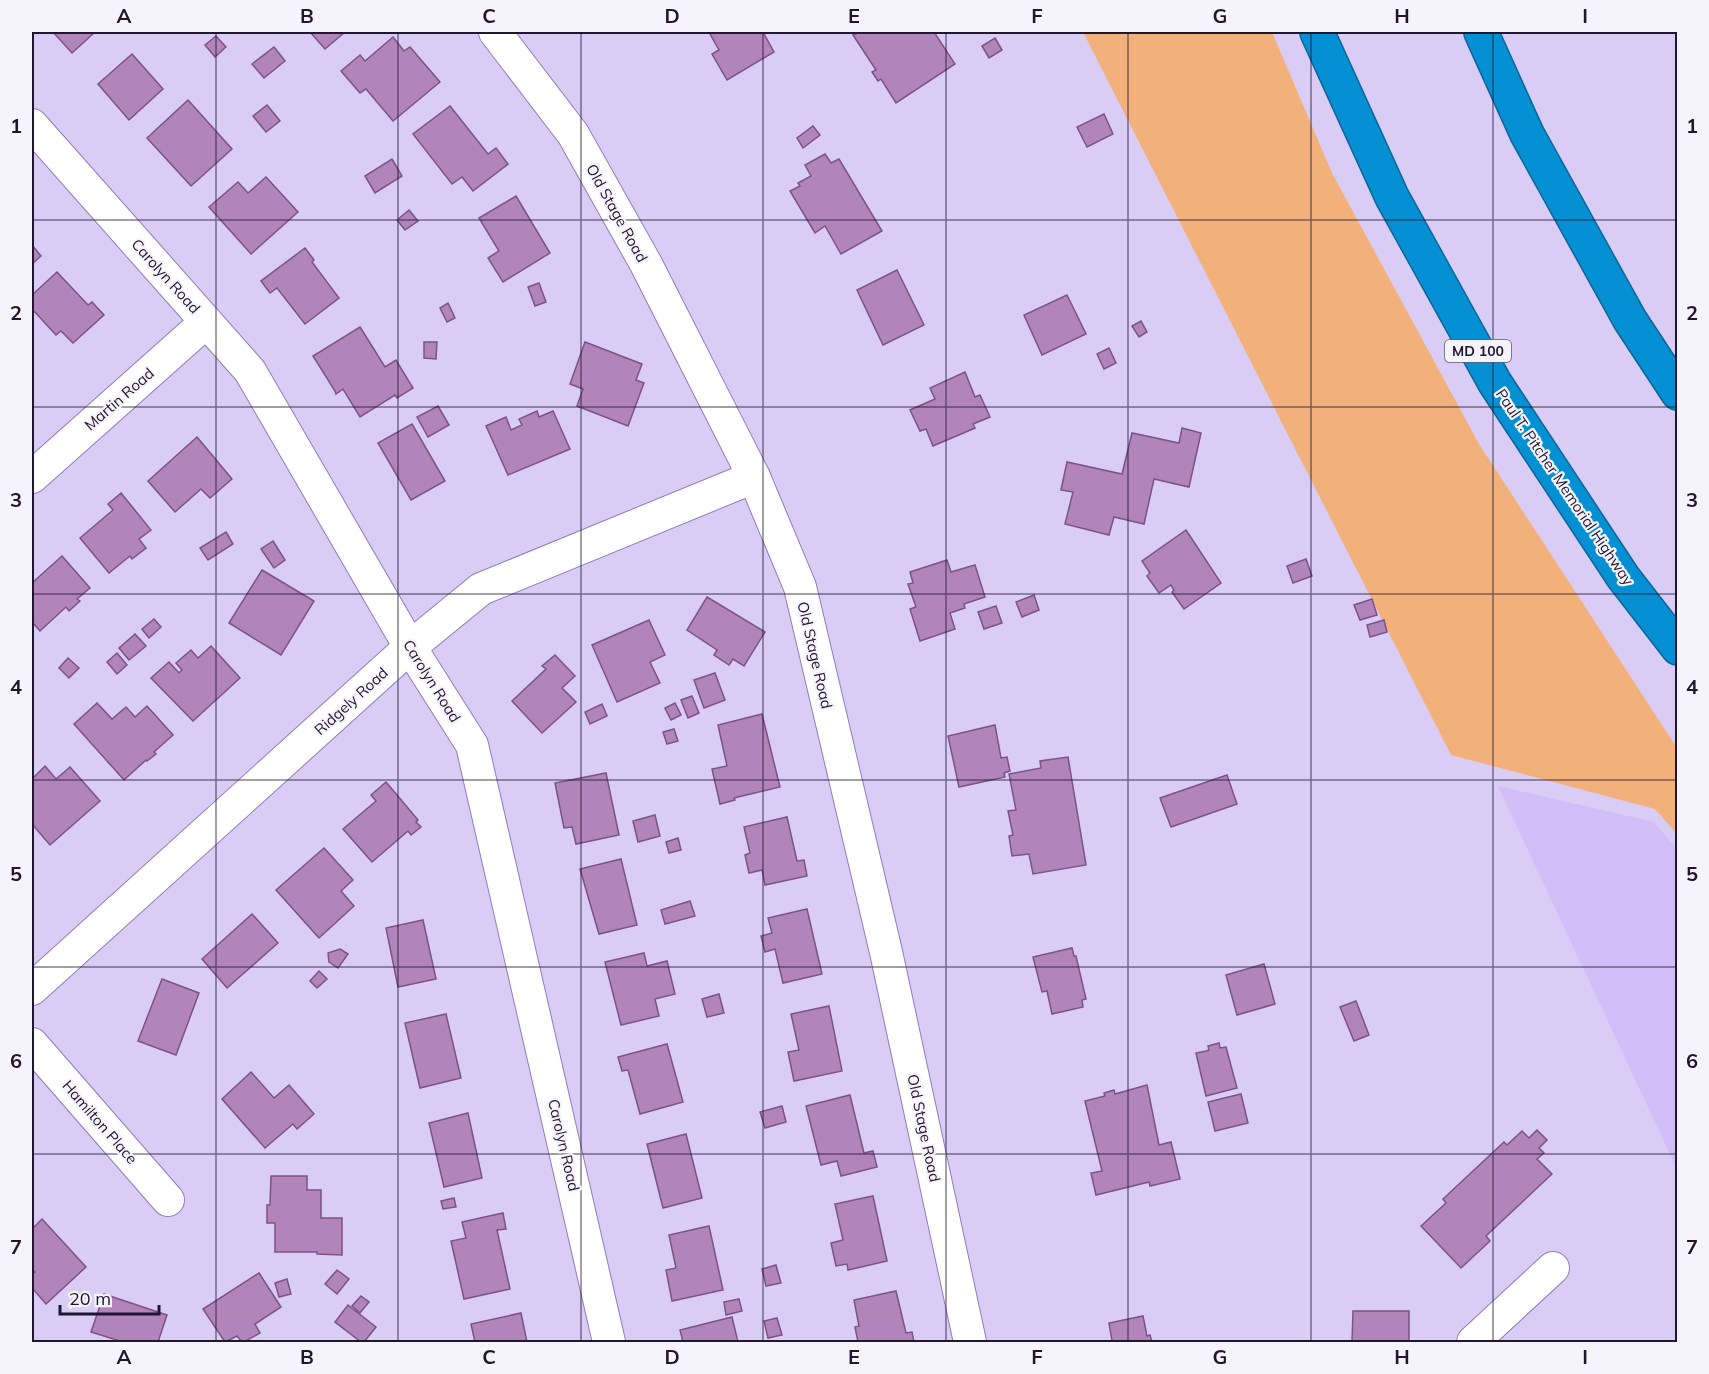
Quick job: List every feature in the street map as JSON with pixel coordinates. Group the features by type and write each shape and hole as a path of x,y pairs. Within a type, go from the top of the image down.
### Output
{"highway":[{"name":"Paul T. Pitcher Memorial Highway","path":"1317,32 1392,197 1495,383 1623,577 1677,648"},
{"path":"1481,32 1527,134 1630,320 1677,393"}],"street":[{"name":"Old Stage Road","path":"495,32 573,134 646,264 753,477 800,587 886,952 970,1342"},
{"name":"Carolyn Road","path":"32,125 250,371 410,647 472,745 609,1342"},
{"name":"Martin Road","path":"32,477 206,322"},
{"name":"Ridgely Road","path":"32,989 410,647 481,589 753,477"},
{"name":"Hamilton Place","path":"32,1044 168,1200"},
{"path":"1473,1342 1553,1268"}],"shaded area":[{"path":"1083,32 1272,32 1332,173 1479,444 1677,748 1677,834 1655,809 1451,755"},
{"path":"1498,786 1654,822 1677,849 1677,1169"}],"building":[{"path":"53,32 95,32 72,53"},
{"path":"310,32 345,32 325,49"},
{"path":"713,32 763,32 774,52 727,80 712,54 719,50 710,34"},
{"path":"859,32 934,32 955,64 896,103 881,79 878,81 872,72 876,70 853,35"},
{"path":"216,36 226,47 215,57 205,45"},
{"path":"393,37 404,51 410,47 440,82 393,121 366,89 360,93 341,71 360,55 365,61"},
{"path":"995,38 1002,50 989,58 982,46"},
{"path":"274,47 285,61 264,78 252,64"},
{"path":"132,54 163,89 129,120 98,84"},
{"path":"188,100 232,149 191,186 147,138"},
{"path":"267,105 280,121 266,132 253,116"},
{"path":"450,106 488,154 496,148 508,164 473,191 462,177 452,184 413,134"},
{"path":"1104,114 1113,134 1087,147 1077,127"},
{"path":"813,126 820,135 803,148 797,138"},
{"path":"825,154 831,163 839,159 882,231 841,254 825,226 815,233 790,191 800,186 798,183 811,176 805,165"},
{"path":"392,159 402,176 375,193 365,176"},
{"path":"266,177 298,212 251,254 209,207 238,182 248,193"},
{"path":"516,196 550,253 503,282 488,258 499,251 479,218"},
{"path":"409,210 418,221 405,230 397,220"},
{"path":"32,245 41,256 32,264"},
{"path":"305,248 314,260 312,262 339,298 305,324 277,288 270,293 261,281"},
{"path":"897,270 924,325 883,345 857,290"},
{"path":"57,272 88,305 92,302 104,315 73,343 61,331 56,335 32,309 32,295"},
{"path":"539,283 546,302 535,306 528,287"},
{"path":"1067,295 1086,334 1042,355 1024,315"},
{"path":"448,303 455,318 447,322 440,308"},
{"path":"1141,321 1147,332 1139,337 1132,326"},
{"path":"360,327 385,367 396,360 413,388 397,398 395,395 360,417 343,389 336,394 313,356"},
{"path":"424,342 437,342 436,359 424,358"},
{"path":"585,342 642,364 636,380 644,383 628,426 577,406 583,389 570,384"},
{"path":"1109,348 1116,363 1104,369 1097,354"},
{"path":"965,372 975,397 980,395 990,417 973,424 975,428 933,446 926,429 920,431 910,410 935,399 930,388"},
{"path":"438,406 449,425 428,437 417,417"},
{"path":"537,411 539,417 553,411 570,449 508,475 486,426 506,417 511,430 522,425 519,419"},
{"path":"412,424 445,481 411,500 378,443"},
{"path":"1182,428 1201,433 1189,487 1154,479 1144,524 1114,517 1109,535 1065,524 1073,492 1061,490 1067,462 1122,474 1132,433 1179,443"},
{"path":"197,437 232,479 210,498 201,489 175,512 148,481"},
{"path":"121,493 151,530 139,539 146,548 132,559 130,556 109,573 80,538 113,510 108,504"},
{"path":"1186,530 1221,583 1184,609 1172,592 1174,590 1171,585 1159,593 1147,576 1150,573 1142,561"},
{"path":"226,532 233,544 208,560 200,548"},
{"path":"273,541 285,560 274,568 261,549"},
{"path":"62,556 90,588 77,599 80,601 69,611 66,607 40,631 32,622 32,583"},
{"path":"1306,559 1312,576 1293,583 1287,566"},
{"path":"947,560 951,572 975,565 985,597 964,604 965,608 950,613 955,629 920,641 910,609 916,607 908,584 913,583 910,572"},
{"path":"262,570 314,601 281,655 229,623"},
{"path":"1034,595 1039,610 1022,617 1016,602"},
{"path":"707,597 765,632 744,666 733,659 729,665 714,655 717,650 687,630"},
{"path":"1372,599 1377,615 1360,620 1354,605"},
{"path":"996,606 1002,623 984,629 978,612"},
{"path":"154,619 161,627 149,638 142,629"},
{"path":"649,620 665,655 650,662 660,683 617,702 592,645"},
{"path":"1384,620 1387,632 1370,637 1367,625"},
{"path":"135,634 146,646 129,660 119,648"},
{"path":"211,646 240,678 193,721 151,678 169,662 179,673 182,670 176,663 191,650 198,658"},
{"path":"117,653 127,665 117,674 107,662"},
{"path":"555,655 575,676 562,688 576,702 542,733 512,701 546,669 542,666"},
{"path":"68,658 79,668 69,678 59,668"},
{"path":"715,673 725,700 704,708 694,680"},
{"path":"692,696 699,713 688,718 681,700"},
{"path":"97,703 112,719 126,707 135,717 147,706 173,735 154,752 156,754 124,780 74,724"},
{"path":"675,703 681,715 671,720 665,708"},
{"path":"602,704 607,716 590,724 585,712"},
{"path":"762,714 780,787 734,798 735,800 720,804 712,769 727,766 718,725"},
{"path":"995,725 1001,758 1007,757 1010,771 1004,773 1005,777 959,787 948,736"},
{"path":"674,729 678,741 667,744 663,732"},
{"path":"1068,757 1086,865 1033,874 1029,854 1012,856 1009,836 1013,835 1008,811 1016,810 1009,774 1041,768 1040,761"},
{"path":"45,766 56,779 70,767 100,801 50,845 32,824 32,779"},
{"path":"606,773 619,835 576,844 572,827 564,828 555,783"},
{"path":"1227,775 1237,804 1171,827 1160,798"},
{"path":"386,782 418,820 416,822 421,827 411,835 408,831 372,862 343,829 376,801 371,795"},
{"path":"655,815 660,836 638,842 633,821"},
{"path":"787,817 797,861 804,860 807,876 765,885 762,870 749,873 745,855 750,853 744,827"},
{"path":"678,838 681,850 669,853 666,842"},
{"path":"324,848 353,880 341,891 354,906 319,938 276,890"},
{"path":"621,859 637,925 599,934 580,869"},
{"path":"690,901 695,916 665,924 661,910"},
{"path":"807,909 822,974 783,983 775,949 765,952 761,936 772,933 768,918"},
{"path":"252,914 278,943 227,988 202,959"},
{"path":"423,920 436,979 398,987 386,928"},
{"path":"1072,948 1086,999 1082,1000 1083,1007 1052,1014 1047,991 1042,992 1033,957"},
{"path":"340,949 348,954 338,968 329,962 328,953"},
{"path":"644,953 647,966 667,961 675,994 655,999 659,1016 621,1025 605,962"},
{"path":"1264,964 1275,1004 1237,1015 1226,975"},
{"path":"319,971 327,979 317,988 310,981"},
{"path":"162,979 199,993 176,1055 138,1041"},
{"path":"719,994 724,1013 707,1017 702,999"},
{"path":"1356,1001 1369,1035 1354,1041 1340,1007"},
{"path":"829,1006 842,1071 794,1081 788,1052 799,1050 791,1014"},
{"path":"446,1014 461,1078 420,1088 405,1023"},
{"path":"1219,1043 1220,1048 1226,1047 1237,1088 1206,1096 1196,1053 1209,1050 1208,1046"},
{"path":"667,1044 683,1102 640,1114 628,1070 622,1071 618,1057"},
{"path":"251,1072 274,1098 289,1085 314,1114 297,1129 293,1124 265,1148 222,1099"},
{"path":"1147,1085 1159,1145 1171,1142 1180,1179 1150,1186 1149,1182 1096,1195 1091,1173 1102,1171 1085,1101 1105,1096 1104,1093 1114,1090 1115,1094"},
{"path":"1241,1094 1248,1123 1215,1131 1208,1102"},
{"path":"850,1095 864,1153 873,1151 877,1167 841,1176 837,1161 821,1165 806,1106"},
{"path":"782,1106 786,1122 765,1128 760,1112"},
{"path":"468,1113 482,1178 444,1187 429,1123"},
{"path":"1537,1130 1547,1140 1539,1148 1544,1153 1537,1159 1552,1174 1486,1236 1490,1241 1461,1268 1421,1226 1446,1203 1443,1199 1504,1142 1507,1145 1522,1131 1529,1138"},
{"path":"686,1134 702,1198 663,1208 647,1144"},
{"path":"271,1176 307,1176 307,1190 321,1190 321,1218 342,1218 342,1255 317,1254 317,1252 275,1252 275,1223 267,1223"},
{"path":"873,1196 887,1261 848,1270 847,1264 836,1266 831,1243 843,1240 835,1204"},
{"path":"454,1198 456,1207 443,1209 441,1201"},
{"path":"503,1213 506,1229 497,1230 510,1289 464,1299 451,1241 466,1238 462,1222"},
{"path":"42,1219 86,1267 46,1304 32,1288 32,1275 35,1272 32,1269 32,1229"},
{"path":"709,1226 723,1290 672,1301 666,1270 676,1268 669,1235"},
{"path":"776,1265 781,1283 766,1286 762,1269"},
{"path":"337,1270 349,1279 337,1294 325,1284"},
{"path":"259,1273 281,1307 255,1324 260,1333 244,1342 237,1336 225,1342 203,1309"},
{"path":"287,1279 291,1294 279,1297 275,1283"},
{"path":"896,1291 906,1333 912,1332 914,1342 858,1342 855,1327 859,1326 854,1300"},
{"path":"104,1294 167,1315 158,1342 123,1342 91,1332"},
{"path":"361,1296 369,1302 360,1313 352,1306"},
{"path":"739,1299 742,1311 726,1315 724,1302"},
{"path":"348,1305 376,1327 364,1342 335,1322"},
{"path":"1353,1311 1409,1311 1409,1342 1352,1342"},
{"path":"521,1313 527,1342 475,1342 471,1324"},
{"path":"1143,1316 1147,1336 1150,1335 1152,1342 1108,1342 1112,1341 1109,1323"},
{"path":"732,1317 738,1342 683,1342 680,1330"},
{"path":"777,1318 782,1335 768,1338 764,1321"}]}
